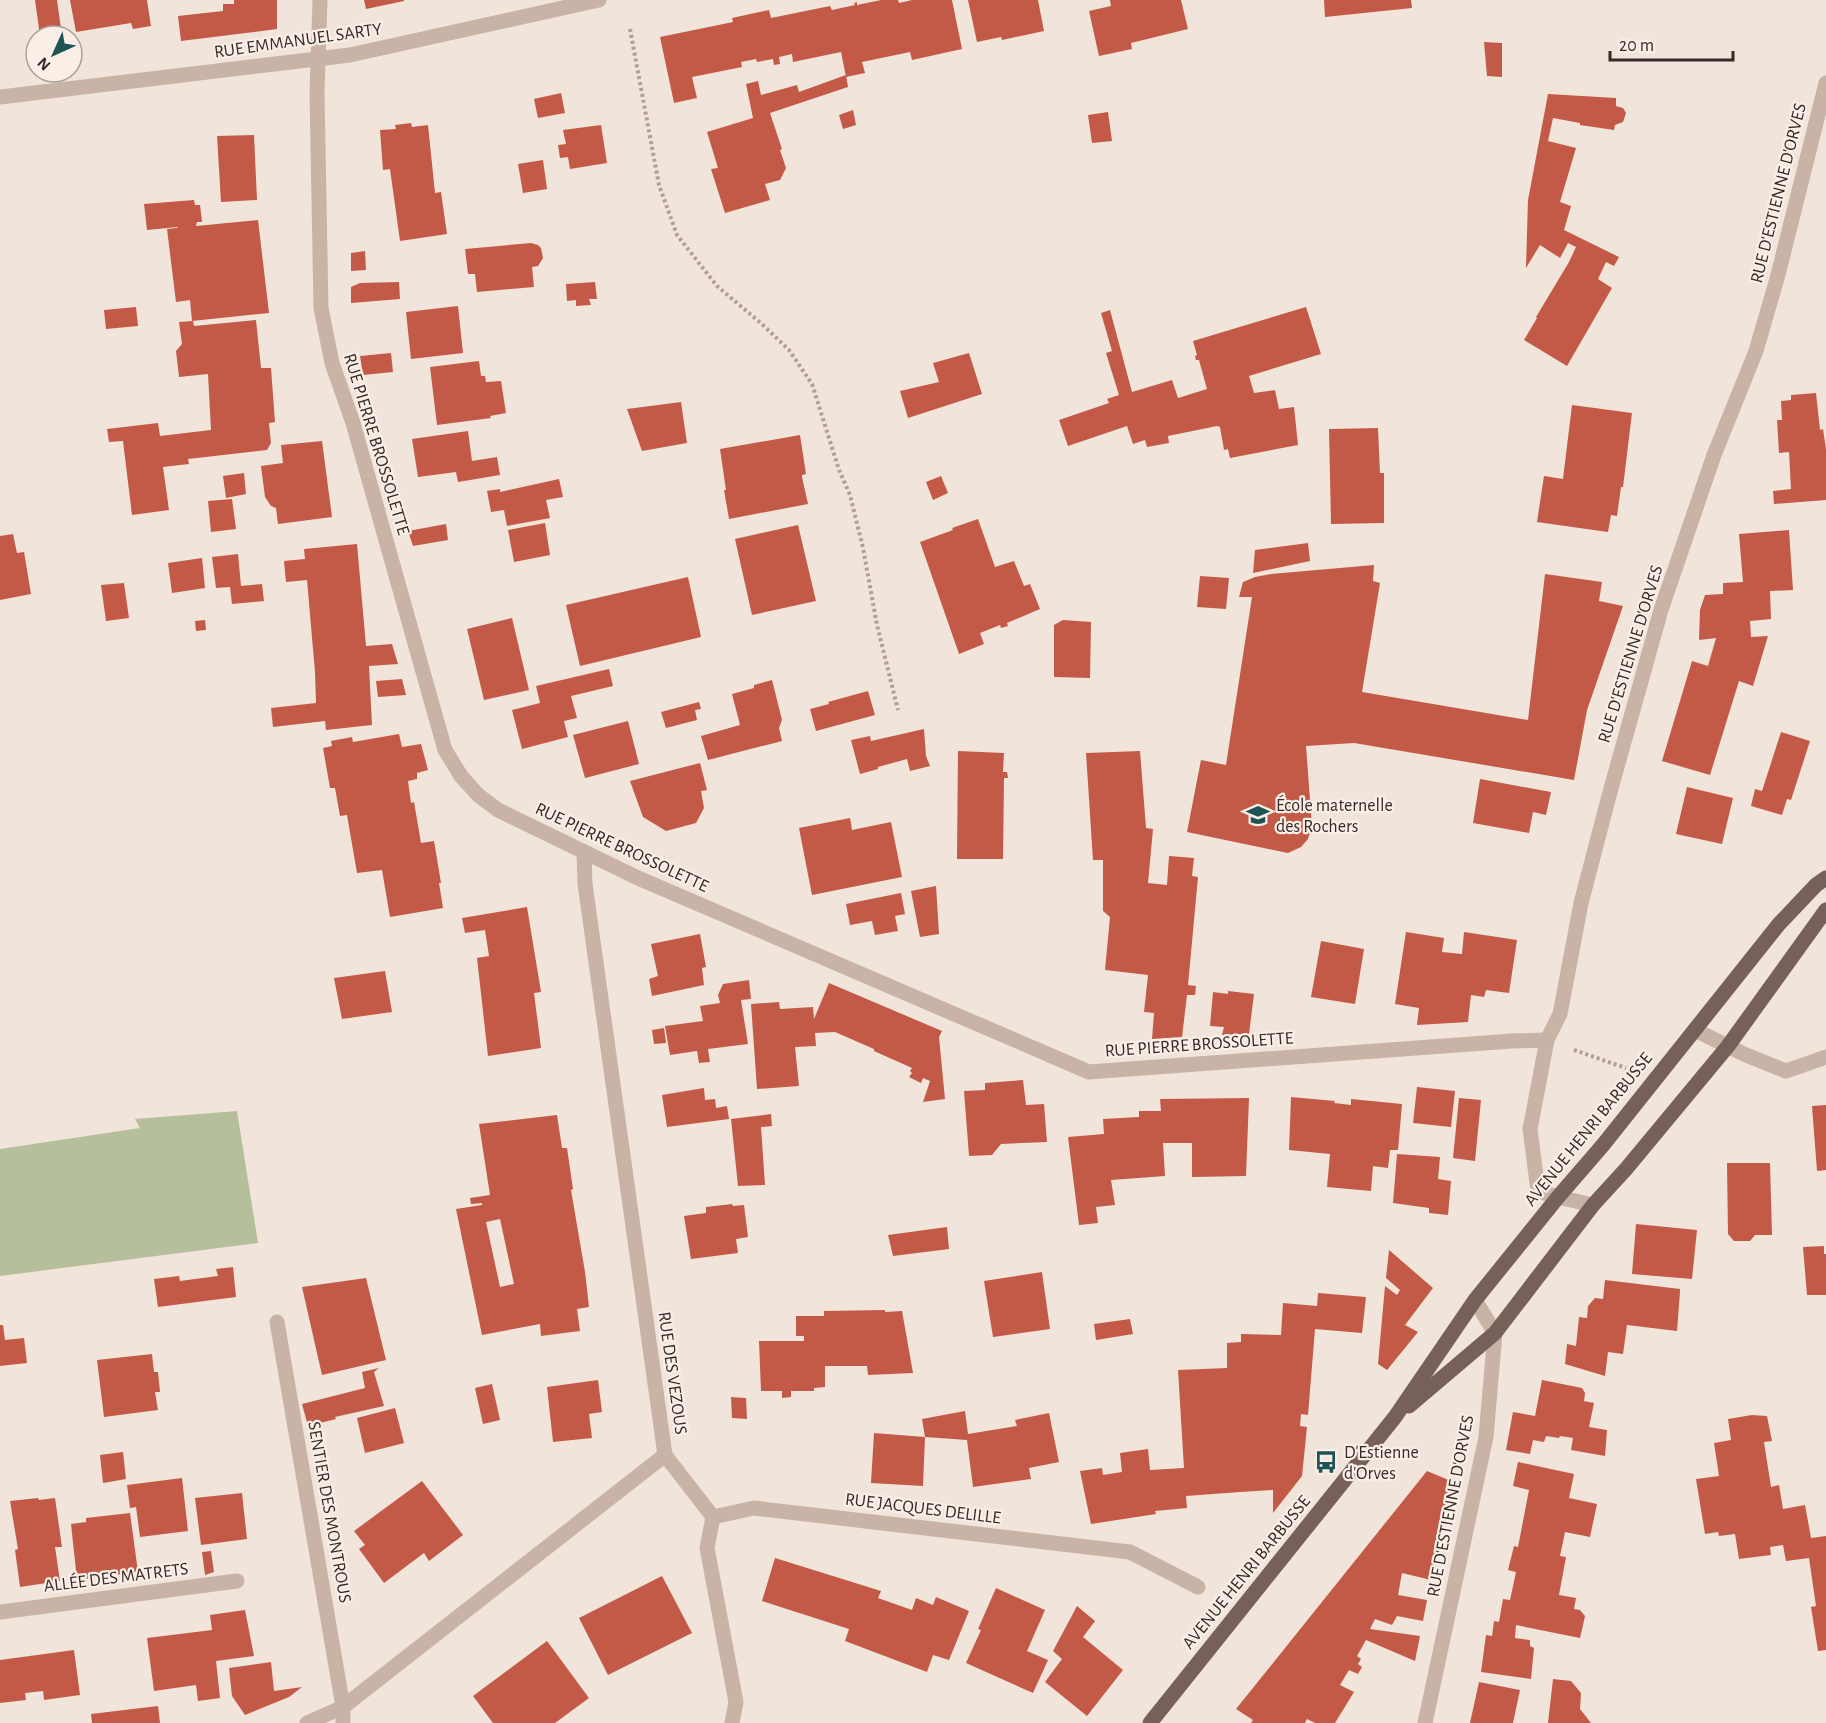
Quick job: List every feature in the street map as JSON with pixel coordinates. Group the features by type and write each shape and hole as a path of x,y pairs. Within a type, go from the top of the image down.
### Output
{"main road":[{"name":"AVENUE HENRI BARBUSSE","path":"1150,1723 1395,1417 1475,1300 1603,1145 1779,924 1816,885 1826,878"},
{"name":"AVENUE HENRI BARBUSSE","path":"1395,1417 1495,1333 1593,1205 1626,1169 1728,1046 1826,910"}],"street":[{"name":"RUE PIERRE BROSSOLETTE","path":"320,0 316,93 321,308 326,336 446,750 461,776 478,795 498,810 638,878 1089,1072 1547,1040"},
{"name":"RUE EMMANUEL SARTY","path":"0,97 350,55 599,0"},
{"name":"RUE D'ESTIENNE D'ORVES","path":"1593,1205 1538,1191 1530,1129 1547,1040 1560,1014 1581,903 1661,610 1714,455 1756,351 1778,275 1826,83"},
{"name":"RUE DES VEZOUS","path":"306,1723 343,1715 665,1455 585,884 584,852"},
{"path":"1695,1030 1786,1071 1826,1057"},
{"path":"1475,1300 1495,1333"},
{"name":"SENTIER DES MONTROUS","path":"277,1322 343,1715"},
{"name":"RUE D'ESTIENNE D'ORVES","path":"1425,1723 1486,1437 1495,1333"},
{"path":"665,1455 713,1517 707,1548 736,1702 732,1723"},
{"name":"RUE JACQUES DELILLE","path":"713,1517 754,1508 1130,1552 1198,1587"},
{"name":"ALLÉE DES MATRETS","path":"0,1612 237,1581"}],"path":[{"path":"630,29 659,185 677,235 717,286 789,350 812,384 839,470 850,495 863,548 877,625 898,710"},
{"path":"1547,1040 1655,1078"}],"green space":[{"path":"237,1111 258,1243 0,1276 0,1149 140,1128 135,1119"}],"building":[{"path":"35,0 57,0 60,24 38,24"},
{"path":"70,0 147,0 151,26 133,29 131,23 84,31 84,24 74,24"},
{"path":"234,0 277,0 277,29 181,41 178,16 223,11 223,4 234,4"},
{"path":"364,0 404,0 404,1 366,9"},
{"path":"881,0 898,0 899,3 912,0 952,0 962,49 912,60 910,52 862,62 865,73 846,77 841,52 793,62 792,54 779,57 780,64 774,65 773,59 757,62 756,59 741,62 742,67 692,77 697,98 674,103 660,37 733,22 732,18 769,10 771,18 830,6 832,10 855,5 854,3 857,2 857,5"},
{"path":"968,0 1038,0 1044,31 1002,40 1001,37 977,42"},
{"path":"1110,0 1181,0 1188,29 1131,43 1132,49 1099,56 1089,11 1111,6"},
{"path":"1324,0 1411,0 1412,8 1325,17"},
{"path":"1484,42 1502,43 1502,77 1487,76"},
{"path":"846,75 848,87 770,113 786,168 780,180 765,184 770,200 725,213 711,169 718,168 707,132 753,118 746,84 758,81 761,95 797,85 799,92"},
{"path":"561,93 565,113 538,118 534,99"},
{"path":"1548,94 1616,98 1616,106 1623,108 1626,113 1623,122 1615,125 1614,130 1553,118 1548,141 1576,148 1560,202 1571,206 1564,230 1619,257 1614,266 1606,262 1598,279 1612,288 1567,366 1524,340 1576,247 1568,243 1560,258 1540,245 1526,268 1528,200"},
{"path":"853,110 856,125 843,129 839,115"},
{"path":"1108,112 1112,141 1092,143 1088,115"},
{"path":"411,123 412,127 428,125 435,193 441,192 447,234 400,241 390,169 383,170 380,130 396,129 395,125"},
{"path":"601,125 607,163 570,169 568,157 560,158 558,145 566,144 563,130"},
{"path":"254,135 257,200 221,202 217,136"},
{"path":"543,160 547,189 523,193 518,164"},
{"path":"194,200 195,205 200,205 202,222 197,222 196,226 258,220 269,313 192,321 190,300 176,302 167,229 178,227 147,230 144,204"},
{"path":"531,243 541,248 543,258 538,266 532,267 534,287 477,292 475,274 468,274 465,249"},
{"path":"365,251 366,270 351,271 351,253"},
{"path":"399,282 400,299 351,303 351,287 360,283"},
{"path":"595,282 597,299 589,299 591,305 576,306 576,300 567,301 566,284"},
{"path":"458,306 463,353 411,359 406,312"},
{"path":"136,307 138,326 106,329 104,310"},
{"path":"1306,307 1321,354 1249,376 1254,393 1275,390 1279,409 1294,407 1298,445 1230,458 1228,449 1224,450 1220,427 1217,426 1168,436 1169,443 1147,447 1145,440 1133,444 1127,426 1068,446 1059,420 1109,403 1107,399 1119,395 1106,353 1112,351 1101,313 1110,310 1132,392 1172,380 1178,398 1207,389 1199,360 1196,360 1193,341"},
{"path":"256,320 261,368 271,368 275,422 269,423 271,443 267,450 188,459 189,464 163,467 169,510 132,515 123,441 109,442 107,429 158,423 160,436 211,430 208,374 179,377 176,351 182,344 179,322 193,321 194,326"},
{"path":"391,353 393,372 363,375 360,356"},
{"path":"969,353 982,394 908,418 900,391 939,382 933,363"},
{"path":"479,361 481,376 485,376 486,382 501,381 506,413 490,416 491,418 437,425 430,367"},
{"path":"1816,393 1820,430 1823,429 1826,449 1826,500 1774,504 1773,491 1791,489 1789,452 1779,453 1777,420 1782,420 1781,401 1791,400 1791,395"},
{"path":"681,402 687,443 642,451 627,409"},
{"path":"1572,405 1632,413 1623,487 1621,487 1617,516 1611,515 1608,532 1537,522 1544,476 1563,479"},
{"path":"1378,428 1380,473 1384,473 1384,523 1331,524 1329,429"},
{"path":"468,431 472,461 497,457 500,475 458,482 456,472 418,477 412,439"},
{"path":"800,435 806,474 802,477 808,504 729,519 720,449"},
{"path":"322,441 332,517 278,524 276,508 271,506 265,497 261,466 283,463 281,445"},
{"path":"244,473 246,494 226,498 223,476"},
{"path":"941,476 948,493 933,500 926,482"},
{"path":"559,479 563,497 546,500 550,518 507,526 504,510 491,512 487,491 500,489 500,492"},
{"path":"232,499 236,529 211,532 208,501"},
{"path":"978,519 995,567 1014,561 1024,586 1030,584 1040,609 1007,623 1008,626 1001,628 1000,625 980,633 984,644 959,654 920,542"},
{"path":"545,523 550,555 514,562 508,530"},
{"path":"446,524 448,540 413,546 408,531"},
{"path":"798,525 816,601 752,615 735,539"},
{"path":"1789,530 1793,590 1770,591 1771,619 1750,621 1751,637 1768,636 1753,686 1739,681 1710,775 1662,761 1692,661 1708,666 1716,638 1699,640 1700,610 1705,595 1723,594 1723,583 1743,582 1739,534"},
{"path":"13,534 17,553 24,552 31,594 0,600 0,536"},
{"path":"1308,543 1310,561 1253,573 1255,550"},
{"path":"357,544 366,646 392,644 398,664 369,666 372,725 326,730 325,721 273,727 271,708 316,703 307,580 286,582 284,561 305,559 304,549"},
{"path":"238,554 241,586 262,584 264,601 232,604 230,587 216,588 212,557"},
{"path":"202,558 205,588 172,593 168,563"},
{"path":"1374,565 1373,581 1380,583 1362,692 1528,720 1545,574 1602,582 1599,601 1623,606 1587,710 1574,780 1354,743 1306,746 1312,826 1308,839 1301,847 1288,853 1187,832 1201,760 1226,765 1252,597 1239,597 1243,582 1271,574"},
{"path":"1200,576 1229,578 1226,609 1197,607"},
{"path":"688,577 701,637 580,666 566,605"},
{"path":"124,583 129,618 106,621 101,585"},
{"path":"512,618 529,690 484,700 467,629"},
{"path":"205,620 206,630 196,631 195,621"},
{"path":"1063,620 1091,622 1090,678 1054,677 1054,625"},
{"path":"609,669 613,686 571,696 577,718 564,721 568,737 522,749 512,710 540,703 536,686"},
{"path":"402,679 406,695 378,697 376,681"},
{"path":"772,680 782,720 779,728 782,741 708,760 701,736 740,725 732,694"},
{"path":"868,691 875,715 816,731 810,709"},
{"path":"699,702 701,709 695,710 697,720 666,728 661,712"},
{"path":"628,721 639,764 585,778 573,735"},
{"path":"924,729 926,756 930,766 910,771 907,759 860,774 851,740 870,736 871,741"},
{"path":"1781,732 1810,741 1791,800 1787,799 1782,815 1751,806 1755,789 1762,791"},
{"path":"399,734 402,747 421,744 428,770 417,773 417,779 408,781 421,843 434,841 443,908 390,917 382,870 357,873 347,815 340,816 335,788 330,788 323,748 332,746 331,741 352,737 353,742"},
{"path":"958,751 1004,753 1003,772 1007,772 1008,778 1004,778 1003,859 957,859"},
{"path":"1140,751 1146,828 1153,829 1148,883 1167,885 1169,856 1194,858 1192,876 1198,877 1188,985 1196,986 1195,995 1187,995 1182,1037 1152,1039 1154,1013 1144,1012 1148,975 1105,970 1110,917 1103,911 1103,860 1093,860 1086,753"},
{"path":"700,763 707,790 701,791 704,808 696,823 666,831 643,817 630,781"},
{"path":"1480,779 1551,792 1546,815 1533,812 1529,833 1473,823"},
{"path":"1687,787 1733,798 1722,844 1676,834"},
{"path":"850,818 852,830 891,822 902,877 812,895 799,828"},
{"path":"936,886 939,934 920,937 911,891"},
{"path":"901,893 905,914 895,916 898,931 875,935 872,921 850,925 846,904"},
{"path":"527,907 541,992 534,993 541,1048 488,1056 477,958 489,956 485,930 465,933 462,918"},
{"path":"1406,932 1444,938 1442,952 1462,954 1464,932 1517,940 1509,993 1486,990 1484,997 1471,995 1468,1022 1417,1025 1419,1008 1395,1004"},
{"path":"700,934 706,967 702,968 704,985 652,996 649,979 658,976 651,944"},
{"path":"1321,941 1364,949 1355,1004 1311,997"},
{"path":"385,971 392,1012 342,1019 334,978"},
{"path":"749,980 751,999 741,1000 748,1044 708,1049 710,1062 699,1063 697,1051 670,1055 665,1026 703,1021 700,1006 720,1003 718,995 723,984"},
{"path":"829,983 942,1031 939,1037 945,1099 923,1102 930,1081 923,1078 921,1083 909,1077 912,1068 835,1032 815,1033 816,1046 795,1047 799,1086 757,1089 751,1004 779,1002 780,1009 813,1007 814,1019"},
{"path":"1228,991 1254,994 1249,1034 1222,1035 1224,1027 1210,1026 1213,992 1228,994"},
{"path":"664,1028 666,1043 654,1044 652,1030"},
{"path":"1023,1080 1026,1105 1044,1104 1047,1142 1001,1144 992,1155 969,1156 964,1091 985,1090 985,1083"},
{"path":"1417,1087 1455,1091 1451,1127 1413,1123"},
{"path":"704,1088 705,1100 715,1099 716,1108 727,1106 729,1119 667,1127 662,1095"},
{"path":"1291,1097 1335,1101 1334,1103 1351,1105 1351,1099 1402,1104 1398,1150 1390,1150 1388,1168 1373,1166 1371,1191 1327,1187 1330,1154 1289,1150"},
{"path":"1249,1098 1246,1176 1192,1177 1192,1143 1163,1143 1165,1176 1111,1180 1115,1205 1096,1207 1098,1223 1079,1225 1068,1137 1104,1134 1103,1119 1139,1117 1139,1111 1161,1111 1160,1099"},
{"path":"1459,1098 1481,1100 1475,1161 1453,1158"},
{"path":"1826,1105 1826,1170 1817,1171 1812,1106"},
{"path":"771,1114 772,1126 761,1127 765,1185 738,1186 731,1119"},
{"path":"557,1115 562,1148 567,1148 589,1307 577,1309 580,1331 541,1336 540,1324 482,1335 456,1209 482,1205 482,1203 471,1204 470,1198 490,1195 479,1124","holes":["500,1219 514,1284 500,1287 486,1222"]},
{"path":"1397,1154 1440,1157 1438,1179 1451,1181 1448,1215 1429,1213 1429,1208 1393,1203"},
{"path":"1727,1163 1770,1163 1772,1235 1755,1235 1750,1241 1734,1241 1728,1234"},
{"path":"732,1204 733,1206 744,1205 748,1237 736,1239 738,1253 691,1259 684,1216 706,1213 706,1207"},
{"path":"1636,1224 1697,1230 1692,1279 1632,1274"},
{"path":"947,1227 949,1249 893,1256 888,1235"},
{"path":"1824,1246 1826,1295 1807,1295 1803,1247"},
{"path":"1389,1250 1433,1288 1405,1325 1418,1332 1387,1370 1378,1364 1385,1286 1397,1295 1400,1290 1386,1278"},
{"path":"233,1267 236,1297 158,1307 154,1279 179,1276 180,1281 218,1276 216,1269"},
{"path":"1042,1272 1050,1329 993,1337 984,1281"},
{"path":"366,1278 386,1360 322,1375 302,1287"},
{"path":"1605,1280 1680,1289 1680,1292 1677,1331 1627,1325 1623,1354 1608,1352 1605,1376 1565,1364 1567,1344 1576,1346 1579,1317 1587,1318 1588,1306 1595,1298 1603,1299"},
{"path":"1318,1293 1366,1297 1362,1333 1315,1329 1308,1415 1301,1414 1300,1426 1307,1427 1302,1476 1273,1513 1273,1490 1186,1496 1187,1508 1155,1511 1156,1514 1091,1524 1080,1471 1102,1468 1103,1475 1122,1472 1120,1453 1148,1449 1150,1470 1184,1468 1178,1370 1227,1368 1227,1343 1241,1342 1241,1334 1281,1335 1283,1303 1317,1306"},
{"path":"885,1310 885,1312 902,1311 913,1373 868,1375 867,1366 825,1366 825,1387 814,1388 814,1391 791,1391 791,1397 782,1398 782,1391 761,1391 759,1341 804,1341 804,1336 796,1336 796,1316 824,1316 824,1311"},
{"path":"1130,1319 1133,1334 1096,1340 1094,1324"},
{"path":"0,1325 3,1325 5,1340 24,1338 27,1363 0,1366"},
{"path":"152,1354 154,1372 158,1372 160,1392 155,1392 158,1410 104,1417 97,1360"},
{"path":"379,1368 374,1372 384,1406 335,1417 336,1419 308,1426 302,1404 365,1388 362,1372"},
{"path":"598,1380 602,1412 589,1414 592,1438 553,1442 547,1387"},
{"path":"1542,1380 1582,1388 1585,1393 1584,1401 1594,1403 1589,1427 1607,1430 1605,1456 1571,1450 1573,1438 1560,1436 1559,1438 1546,1436 1544,1442 1533,1440 1530,1454 1506,1450 1513,1412 1535,1416"},
{"path":"492,1384 500,1420 483,1424 475,1388"},
{"path":"731,1397 746,1398 747,1419 732,1418"},
{"path":"395,1408 404,1443 365,1453 357,1418"},
{"path":"965,1411 968,1434 1017,1426 1015,1420 1049,1413 1059,1462 1029,1468 1031,1479 973,1487 967,1440 925,1437 922,1419"},
{"path":"1752,1415 1767,1416 1772,1441 1764,1442 1771,1487 1779,1485 1783,1509 1805,1505 1811,1538 1826,1536 1826,1650 1818,1651 1811,1607 1816,1606 1809,1558 1786,1561 1783,1545 1770,1547 1771,1555 1739,1559 1735,1534 1719,1536 1718,1532 1705,1534 1696,1479 1719,1476 1714,1443 1731,1440 1728,1419"},
{"path":"874,1433 925,1437 923,1486 871,1483"},
{"path":"123,1452 126,1479 103,1483 100,1455"},
{"path":"1518,1462 1574,1474 1569,1498 1597,1504 1590,1537 1565,1532 1560,1556 1566,1557 1559,1595 1576,1598 1574,1609 1580,1610 1585,1616 1580,1638 1516,1625 1515,1638 1530,1640 1530,1646 1534,1648 1531,1679 1481,1672 1486,1635 1492,1636 1494,1621 1499,1622 1503,1599 1510,1600 1516,1572 1508,1570 1514,1546 1518,1547 1529,1490 1513,1486"},
{"path":"1427,1471 1451,1481 1431,1580 1402,1573 1398,1595 1427,1600 1423,1621 1397,1616 1392,1625 1375,1619 1370,1629 1420,1636 1415,1661 1366,1640 1357,1656 1361,1659 1358,1664 1362,1667 1358,1674 1349,1670 1340,1685 1354,1692 1335,1723 1315,1723 1307,1719 1305,1723 1251,1723 1253,1720 1236,1709"},
{"path":"182,1478 188,1531 140,1537 136,1507 130,1508 127,1485"},
{"path":"422,1481 463,1535 429,1561 424,1553 384,1583 359,1549 365,1545 354,1531"},
{"path":"242,1493 247,1539 201,1545 195,1498"},
{"path":"38,1498 39,1500 55,1498 62,1547 55,1547 60,1581 20,1587 15,1550 18,1549 10,1501"},
{"path":"130,1513 138,1572 77,1580 71,1524 86,1522 86,1518"},
{"path":"211,1551 214,1572 205,1575 202,1552"},
{"path":"775,1558 881,1591 878,1598 912,1610 916,1598 933,1605 936,1597 969,1611 949,1660 933,1655 927,1672 845,1641 849,1629 762,1601"},
{"path":"662,1576 692,1633 608,1675 579,1618"},
{"path":"996,1588 1045,1610 1027,1651 1048,1660 1033,1693 966,1663"},
{"path":"1077,1606 1095,1621 1083,1637 1123,1670 1087,1716 1045,1682 1062,1659 1053,1651"},
{"path":"245,1610 254,1656 216,1661 220,1698 198,1701 196,1685 154,1691 147,1638 212,1630 210,1615"},
{"path":"547,1641 589,1698 555,1723 493,1723 473,1696"},
{"path":"74,1650 80,1695 44,1700 43,1691 25,1693 26,1700 0,1703 0,1660"},
{"path":"271,1662 274,1691 302,1687 289,1697 245,1715 232,1696 229,1668"},
{"path":"1553,1679 1571,1681 1581,1693 1580,1709 1591,1723 1548,1723"},
{"path":"1479,1682 1520,1690 1513,1723 1470,1723"},
{"path":"158,1706 160,1723 92,1723 91,1714"}],"place":[{"name":"École maternelle des Rochers","path":"1258,815"},
{"name":"D'Estienne d'Orves","path":"1326,1462"}]}
